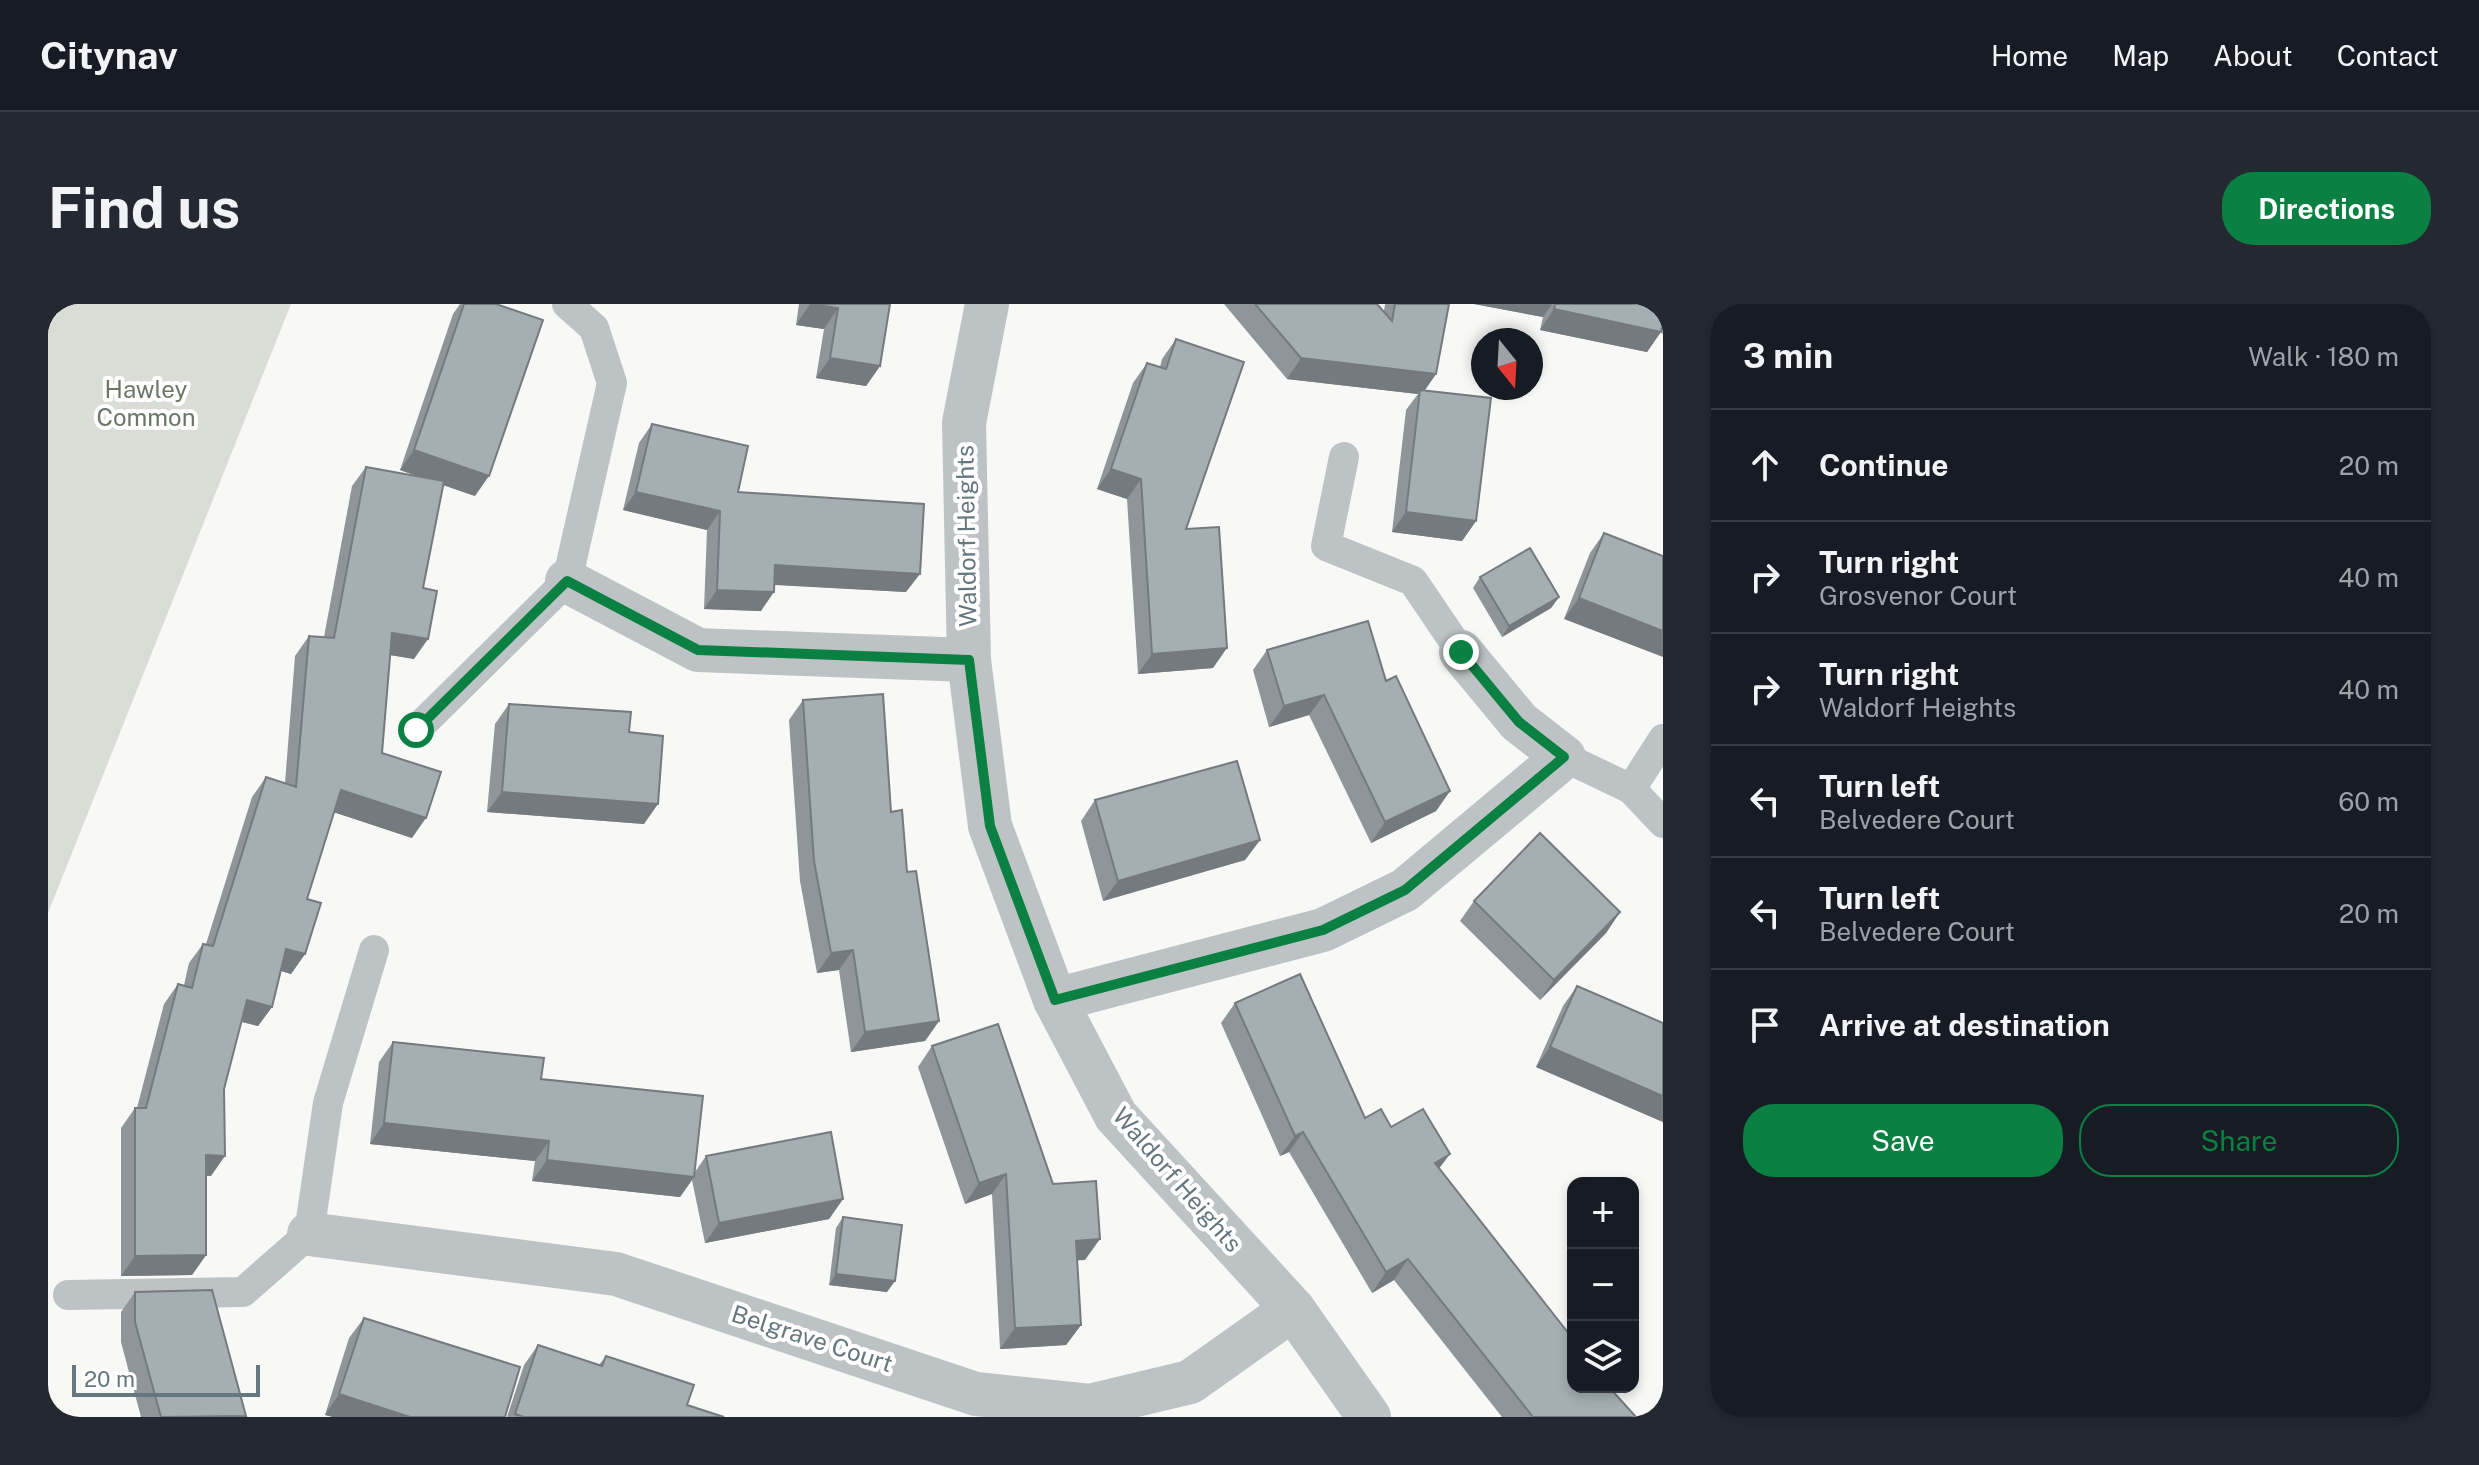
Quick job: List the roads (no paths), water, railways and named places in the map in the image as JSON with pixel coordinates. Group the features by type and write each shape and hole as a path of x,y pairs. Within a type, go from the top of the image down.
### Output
{"street":[{"name":"Waldorf Heights","path":"987,304 964,423 969,660 990,826 1055,1000 1116,1116 1293,1309 1369,1417"},
{"path":"567,581 698,650 969,660"},
{"path":"1055,1000 1323,930 1405,890 1564,757 1519,722 1461,652"},
{"name":"Belgrave Court","path":"309,1234 616,1274 976,1394 1090,1406 1190,1382 1293,1309"}],"lane":[{"path":"416,730 567,581 612,383 594,328 567,304"},
{"path":"1344,457 1326,546 1413,581 1461,652"},
{"path":"1631,789 1663,739"},
{"path":"1564,757 1631,789 1663,823"},
{"path":"68,1295 243,1292 309,1234 328,1103 374,950"}],"park label":[{"name":"Hawley Common","path":"146,404"}]}
